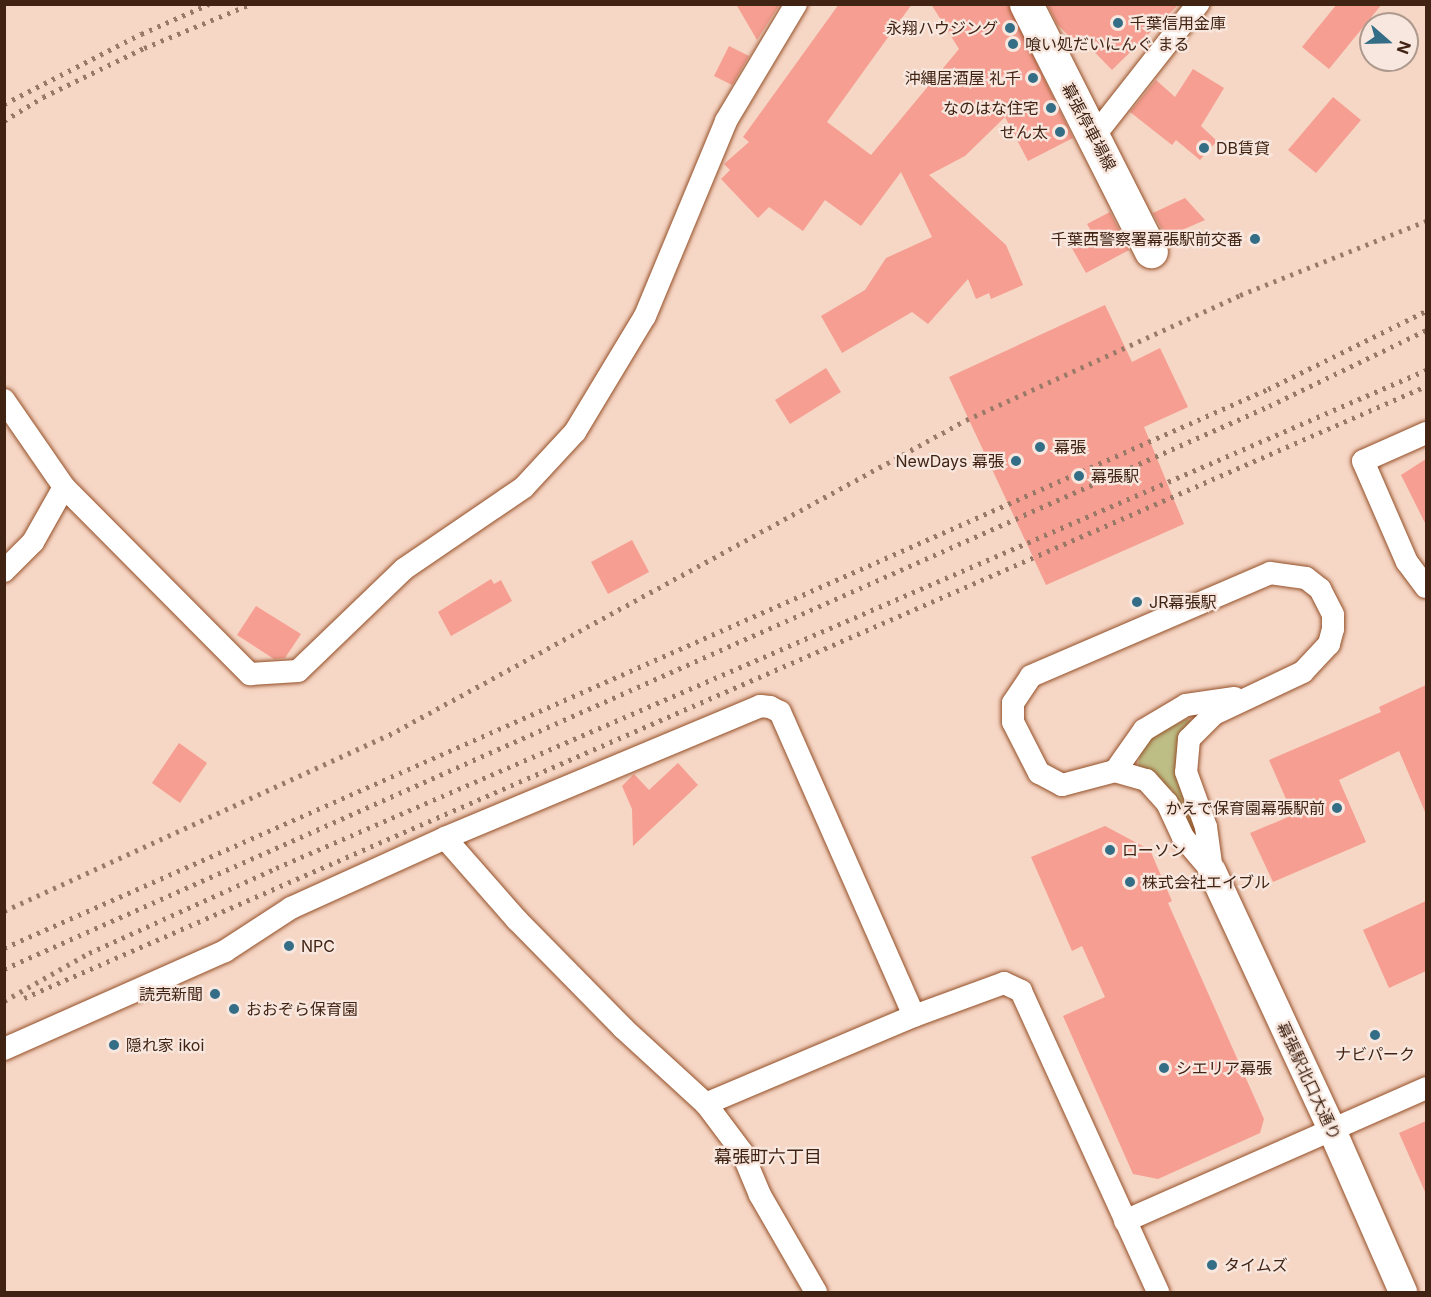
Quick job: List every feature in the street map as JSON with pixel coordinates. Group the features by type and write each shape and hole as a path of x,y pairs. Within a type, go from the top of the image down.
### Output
{"main road":[{"name":"幕張停車場線","path":"1026,4 1095,135 1151,251"}],"street":[{"path":"4,400 64,487 250,674 298,671 404,568 524,487 575,432 645,316 726,121 796,4"},
{"path":"1095,135 1198,4"},
{"path":"1426,434 1363,461 1407,562 1426,587"},
{"path":"4,571 33,542 64,487"},
{"path":"1270,573 1306,578 1329,601 1334,615 1329,644 1304,672 1214,714 1199,726 1190,739 1185,757 1186,772 1206,827 1212,871 1183,837 1158,792 1146,780 1115,771 1062,785 1039,773 1013,722 1013,703 1032,676 1245,581 1270,573"},
{"path":"1115,771 1144,730 1186,705 1252,697"},
{"path":"4,1049 225,951 291,908 445,838 760,706 770,707 780,712 914,1016"},
{"path":"445,838 517,920 623,1028 706,1104 742,1152 760,1195 816,1293"},
{"name":"幕張駅北口大通り","path":"1212,871 1332,1130 1403,1293"},
{"path":"706,1104 914,1016 1004,983 1021,991 1158,1293"},
{"path":"1125,1221 1426,1088"}],"green space":[{"path":"1187,719 1193,722 1193,812 1197,841 1172,790 1137,770 1141,750 1154,735"}],"building":[{"path":"736,4 780,4 757,40"},
{"path":"839,4 912,4 827,122 871,155 959,49 931,4 1008,4 1073,138 1028,161 1005,117 965,156 929,175 1006,245 1023,285 991,299 989,293 976,299 968,279 928,324 912,312 842,353 821,316 865,290 886,258 932,237 901,172 861,226 825,200 803,231 769,207 758,218 721,179 730,170 724,164 749,142 743,137"},
{"path":"1047,4 1179,4 1112,70 1078,35 1073,40 1057,24"},
{"path":"1337,4 1382,4 1375,12 1359,12 1359,32 1329,69 1302,47"},
{"path":"729,46 749,56 732,85 714,76"},
{"path":"1193,69 1224,88 1201,126 1217,141 1200,160 1176,140 1172,145 1130,112 1156,80 1175,97"},
{"path":"1333,97 1361,120 1316,173 1288,150"},
{"path":"1185,198 1205,220 1166,237 1153,213"},
{"path":"1110,212 1129,250 1086,273 1069,243 1091,231 1087,224"},
{"name":"幕張駅","path":"1105,305 1132,362 1160,348 1188,407 1144,427 1184,524 1046,585 949,377"},
{"path":"826,368 841,392 790,424 775,400"},
{"path":"1426,459 1426,525 1401,475"},
{"path":"632,540 649,572 608,594 591,562"},
{"path":"491,579 494,584 501,580 512,601 451,636 438,612"},
{"path":"256,606 301,634 285,658 274,659 237,635"},
{"path":"1426,685 1426,814 1399,751 1339,780 1366,842 1273,882 1250,833 1293,815 1269,760 1381,712 1379,707"},
{"path":"179,743 207,763 180,803 152,783"},
{"path":"678,763 698,785 633,846 632,809 622,786 634,774 649,790"},
{"name":"シエリア幕張","path":"1105,826 1150,850 1172,901 1168,903 1264,1119 1260,1133 1158,1179 1133,1174 1063,1016 1105,997 1082,946 1072,951 1031,857"},
{"path":"1426,901 1426,971 1389,988 1363,930"},
{"path":"1426,1121 1426,1194 1399,1133"}],"railway":[{"path":"4,104 141,34 209,4"},
{"path":"4,121 43,97 144,48 251,4"},
{"path":"4,911 389,735 966,420 1240,295 1426,221"},
{"path":"4,948 1268,389 1426,311"},
{"path":"4,969 1269,406 1426,330"},
{"path":"4,1001 89,953 276,868 1426,370"},
{"path":"24,998 1426,386"}],"place":[{"name":"千葉信用金庫","path":"1118,23"},
{"name":"永翔ハウジング","path":"1010,28"},
{"name":"喰い処だいにんぐ まる","path":"1013,44"},
{"name":"沖縄居酒屋 礼千","path":"1033,78"},
{"name":"なのはな住宅","path":"1051,108"},
{"name":"せん太","path":"1060,132"},
{"name":"DB賃貸","path":"1204,148"},
{"name":"千葉西警察署幕張駅前交番","path":"1255,239"},
{"name":"幕張","path":"1040,447"},
{"name":"NewDays 幕張","path":"1016,461"},
{"name":"幕張駅","path":"1079,476"},
{"name":"JR幕張駅","path":"1137,602"},
{"name":"かえで保育園幕張駅前","path":"1337,808"},
{"name":"ローソン","path":"1110,850"},
{"name":"株式会社エイブル","path":"1130,882"},
{"name":"NPC","path":"289,946"},
{"name":"読売新聞","path":"215,994"},
{"name":"おおぞら保育園","path":"234,1009"},
{"name":"ナビパーク","path":"1375,1035"},
{"name":"隠れ家 ikoi","path":"114,1045"},
{"name":"シエリア幕張","path":"1164,1068"},
{"name":"タイムズ","path":"1212,1265"}],"district":[{"name":"幕張町六丁目","path":"768,1157"}]}
